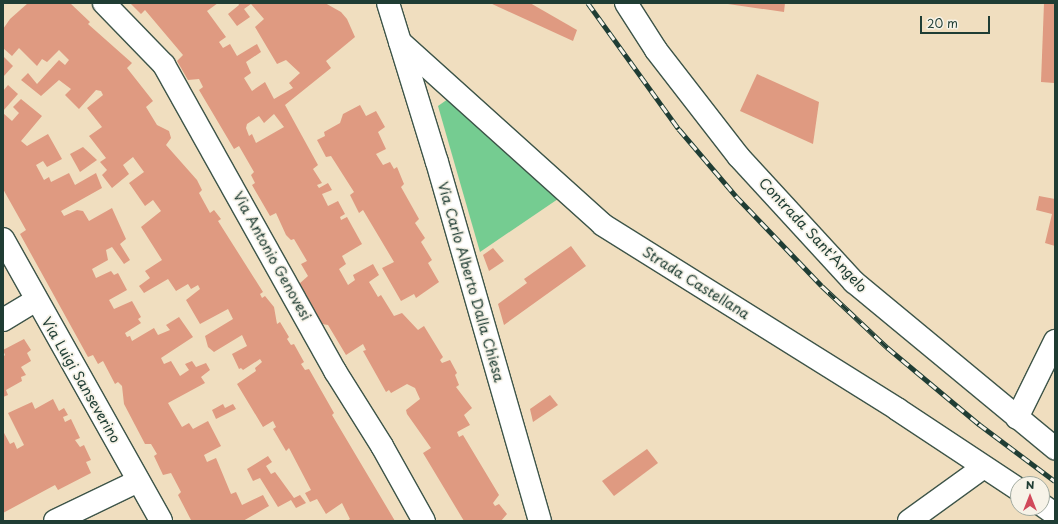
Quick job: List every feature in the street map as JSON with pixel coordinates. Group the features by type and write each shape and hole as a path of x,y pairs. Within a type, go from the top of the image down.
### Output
{"street":[{"name":"Via Antonio Genovesi","path":"104,3 164,65 335,371 424,521"},
{"path":"372,3 400,42"},
{"name":"Via Carlo Alberto Dalla Chiesa","path":"388,3 540,521"},
{"name":"Contrada Sant'Angelo","path":"626,3 656,50 739,157 854,282 1055,448"},
{"name":"Strada Castellana","path":"400,42 603,225 890,404 1010,484"},
{"name":"Via Luigi Sanseverino","path":"3,239 36,301 161,521"},
{"path":"3,320 36,301"},
{"path":"1018,418 1055,341"},
{"path":"910,521 984,467"},
{"path":"55,521 138,481"}],"green space":[{"path":"448,99 558,199 480,252 438,106"}],"building":[{"path":"28,3 70,3 90,22 88,24 132,63 127,68 153,101 146,107 157,125 169,131 171,138 166,145 197,180 202,190 199,193 210,213 214,210 221,219 218,221 263,292 260,294 262,298 265,296 274,307 277,324 280,322 289,337 287,339 291,345 294,344 304,362 301,364 305,370 309,369 334,413 332,415 395,521 347,521 350,519 342,503 326,514 317,499 310,502 305,493 311,490 289,448 286,451 273,429 276,427 273,421 263,427 237,384 256,371 255,368 262,362 260,359 243,370 241,368 239,369 232,354 247,346 242,335 214,352 208,347 205,336 233,319 228,309 200,324 186,300 200,289 198,285 191,289 188,284 176,291 168,279 144,293 139,286 150,278 145,271 162,260 141,227 161,211 153,200 145,206 129,183 144,172 133,157 123,165 129,174 112,188 102,175 107,170 100,162 106,158 89,136 102,127 87,108 103,95 101,91 96,90 79,109 65,95 71,89 59,80 41,96 21,80 28,73 37,84 59,60 65,65 69,60 59,50 47,62 42,59 37,66 19,48 12,56 3,48 3,29 10,19"},
{"path":"130,3 218,3 207,11 226,37 219,42 223,48 230,44 237,56 257,44 261,52 246,62 251,73 244,78 252,91 265,82 274,99 293,88 289,83 300,73 286,60 277,64 255,27 264,19 251,4 244,9 250,17 237,26 228,14 239,5 238,3 325,3 341,12 347,19 355,37 326,61 331,68 285,105 318,165 313,169 322,183 317,185 319,188 328,183 332,190 322,194 328,206 338,201 345,214 340,217 341,220 347,217 362,244 342,256 346,264 339,269 348,285 355,280 353,275 373,264 379,275 369,282 378,297 381,295 394,316 402,313 418,330 424,326 443,357 440,360 442,363 450,360 457,373 455,375 459,385 456,387 472,408 464,415 470,425 457,432 459,437 463,435 499,495 493,503 495,506 499,504 507,514 501,521 464,521 423,453 431,448 407,414 406,410 420,399 415,388 407,384 391,393 389,390 386,392 363,351 366,350 363,344 346,355 328,325 322,324 299,284 308,276 301,264 307,261 294,239 291,240 286,235 276,213 270,216 252,185 255,183 251,175 254,172 239,146 234,149 199,90 203,87 199,79 188,80 177,61 183,55 145,10 141,14","holes":["274,114 284,127 256,143 252,134 249,136 246,128 247,124 259,116 264,123"]},
{"path":"490,3 530,3 577,30 573,41"},
{"path":"721,3 785,3 784,12"},
{"path":"1044,3 1055,3 1054,83 1041,82"},
{"path":"3,56 13,66 3,77"},
{"path":"757,74 819,102 813,144 740,111"},
{"path":"8,85 18,94 3,111 3,91"},
{"path":"21,99 42,116 21,141 27,146 48,134 62,159 47,167 43,161 36,165 44,180 49,177 51,182 69,173 75,185 96,173 102,188 61,211 64,216 77,210 83,211 89,221 112,208 126,239 120,244 130,260 124,264 112,247 106,250 108,260 92,269 96,278 111,271 114,275 118,273 127,290 109,300 114,309 132,301 141,317 138,319 141,323 125,333 127,337 130,336 132,341 154,328 158,335 170,330 166,325 179,317 193,337 161,358 164,364 171,361 180,376 189,370 185,364 192,361 196,367 206,363 210,370 201,377 205,383 168,403 182,427 189,423 193,429 208,421 221,446 204,455 207,462 216,458 231,494 236,492 242,505 263,495 269,506 243,521 188,521 191,520 178,495 181,492 171,473 163,475 154,456 157,454 151,444 145,444 124,404 122,386 118,382 115,384 103,361 98,364 93,355 88,357 20,234 26,230 3,189 3,113 12,121 19,113 13,107"},
{"path":"360,105 366,116 376,111 385,127 378,132 386,149 376,154 383,165 390,162 394,169 397,167 404,184 401,187 419,219 415,223 425,238 421,242 432,260 428,263 439,282 416,298 414,294 401,301 382,268 394,262 363,210 359,213 350,195 354,192 331,156 326,157 317,140 325,136 324,132 340,123 343,114"},
{"path":"83,147 97,160 80,172 70,154"},
{"path":"1039,196 1055,199 1055,246 1045,243 1052,214 1036,210"},
{"path":"571,246 586,266 504,325 498,304 527,283 524,279"},
{"path":"493,248 504,261 489,271 483,255"},
{"path":"24,339 31,350 27,353 31,361 21,367 26,375 21,377 22,381 6,390 8,395 3,397 3,357 5,355 3,350"},
{"path":"550,395 558,405 533,422 530,409"},
{"path":"53,399 59,411 64,408 68,415 63,417 65,422 71,419 80,438 75,440 80,447 84,445 91,460 86,462 91,473 58,490 55,485 3,513 3,431 10,444 14,442 17,449 24,445 8,413 32,402 35,409"},
{"path":"223,404 225,408 233,404 236,409 216,419 212,410"},
{"path":"647,449 658,463 614,496 602,481"},
{"path":"268,456 272,462 266,466 271,474 275,472 294,498 300,495 306,503 296,508 291,500 278,507 260,478 253,481 247,469"}],"railway":[{"path":"588,3 679,129 736,196 822,286 888,348 979,424 1055,481"}]}
